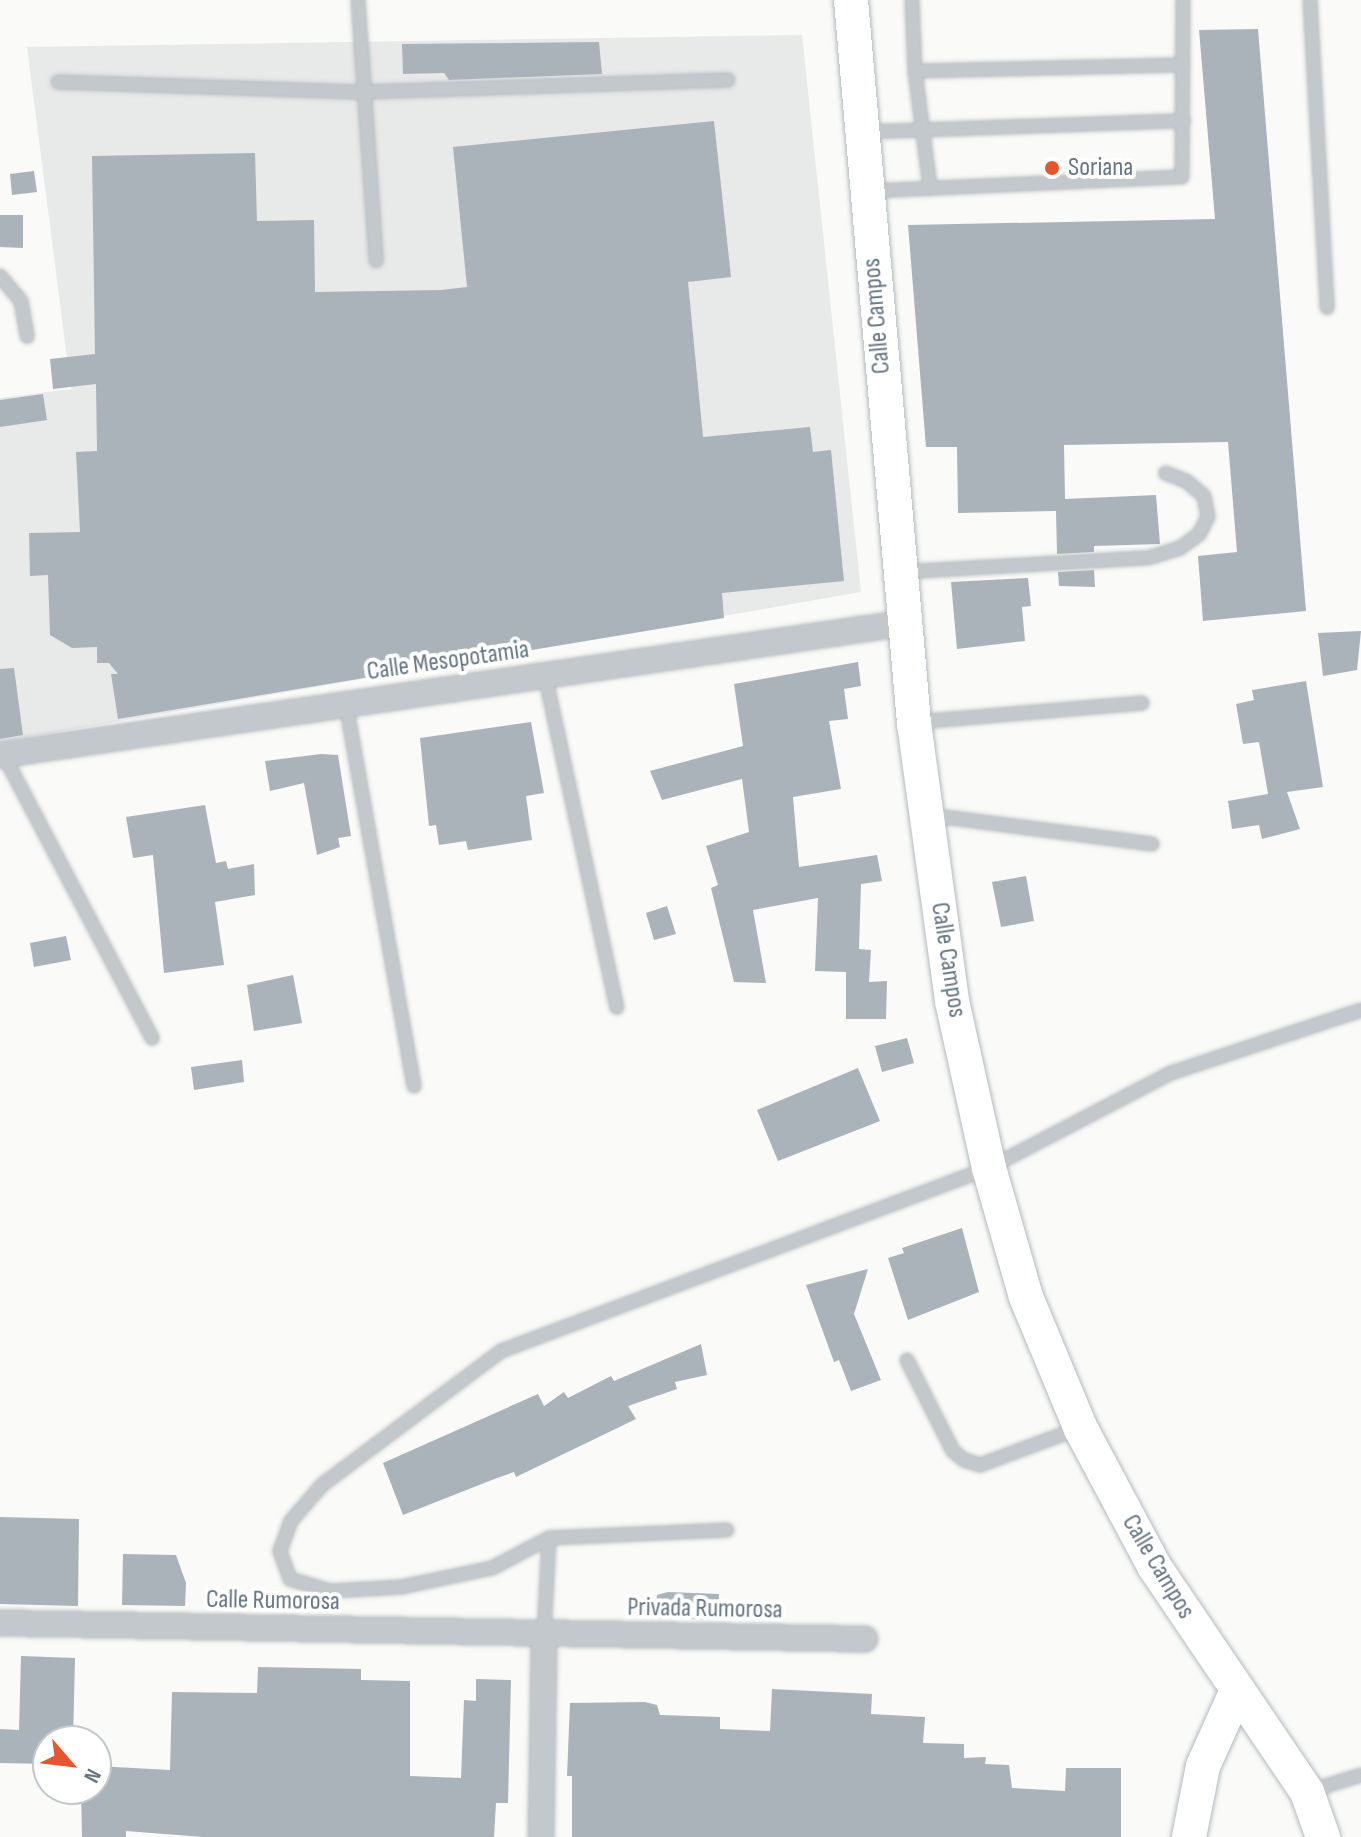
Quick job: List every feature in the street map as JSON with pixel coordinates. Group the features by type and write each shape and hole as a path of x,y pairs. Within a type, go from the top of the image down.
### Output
{"street":[{"name":"Calle Campos","path":"851,0 865,192 914,723 952,1001 989,1168 1026,1297 1081,1429 1154,1566 1236,1693 1307,1792 1323,1837"},
{"name":"Calle Mesopotamia","path":"2,754 905,623"},
{"name":"Calle Rumorosa","path":"0,1623 544,1635"},
{"path":"541,1837 544,1635"},
{"name":"Privada Rumorosa","path":"544,1635 865,1639"},
{"path":"1189,1837 1203,1766 1236,1693"}],"lane":[{"path":"358,0 376,260"},
{"path":"912,0 915,71 930,186"},
{"path":"865,192 930,186 1182,177 1183,0"},
{"path":"1310,0 1327,308"},
{"path":"915,71 1183,65"},
{"path":"58,82 364,92 728,80"},
{"path":"861,132 921,127 1184,121"},
{"path":"0,276 21,301 27,336"},
{"path":"899,572 1148,558 1180,548 1199,534 1208,517 1204,496 1165,473"},
{"path":"545,675 617,1007"},
{"path":"914,723 1142,703"},
{"path":"346,704 414,1086"},
{"path":"2,754 152,1038"},
{"path":"926,815 1152,844"},
{"path":"727,1530 549,1538 492,1568 402,1587 330,1591 290,1579 280,1551 291,1521 322,1485 501,1351 989,1168 1171,1073 1361,1010"},
{"path":"907,1360 953,1451 964,1460 980,1465 1081,1429"},
{"path":"544,1635 549,1538"},
{"path":"1307,1792 1361,1775"}],"shaded area":[{"path":"802,35 861,592 0,742 0,398 71,389 27,47"}],"building":[{"path":"1258,29 1306,611 1203,621 1198,556 1237,552 1228,442 1064,445 1065,499 1156,495 1160,544 1094,546 1094,552 1057,554 1056,511 958,513 957,447 926,447 908,225 1215,219 1199,30"},
{"path":"599,42 602,74 449,80 444,73 403,74 402,44"},
{"path":"714,121 731,277 688,282 703,437 810,427 813,452 831,450 844,581 722,593 724,618 118,719 111,674 118,674 109,663 97,663 97,647 72,648 50,635 48,575 30,576 29,533 80,532 76,452 97,451 96,384 53,389 50,359 95,354 92,156 255,153 257,221 314,220 315,292 441,290 467,287 453,147"},
{"path":"34,171 37,192 12,195 10,174"},
{"path":"0,215 23,215 23,248 0,247"},
{"path":"43,394 47,420 0,427 0,400"},
{"path":"1094,570 1095,587 1059,586 1058,572"},
{"path":"1028,578 1031,606 1022,607 1025,641 957,649 951,582"},
{"path":"1361,631 1357,670 1323,676 1318,633"},
{"path":"858,662 861,686 844,689 848,719 829,721 841,789 793,797 799,867 877,855 882,881 861,884 859,949 871,950 869,982 887,981 886,1019 846,1019 846,972 815,971 818,898 753,910 766,983 734,982 711,888 718,885 706,846 749,832 742,779 662,800 650,771 743,746 734,684"},
{"path":"14,668 23,735 0,739 0,669"},
{"path":"1306,681 1323,787 1287,792 1300,829 1262,839 1259,825 1232,829 1228,801 1268,794 1259,742 1243,744 1236,704 1254,700 1252,690"},
{"path":"531,722 544,793 526,796 532,840 468,850 466,841 439,845 436,825 429,826 420,738"},
{"path":"338,755 351,836 338,838 340,847 317,855 304,783 270,791 265,761"},
{"path":"205,805 216,863 226,861 228,869 254,864 255,895 215,902 224,965 164,973 153,855 133,858 126,817"},
{"path":"1026,876 1034,921 1001,927 992,882"},
{"path":"667,906 676,934 654,940 646,913"},
{"path":"66,936 71,960 34,967 30,943"},
{"path":"293,975 302,1023 254,1031 247,985"},
{"path":"907,1038 914,1063 882,1072 875,1046"},
{"path":"242,1060 244,1082 194,1090 191,1067"},
{"path":"858,1068 880,1121 778,1161 757,1110"},
{"path":"962,1228 979,1292 908,1320 888,1258 904,1253 902,1248"},
{"path":"868,1269 854,1314 881,1380 851,1391 839,1360 834,1362 806,1285"},
{"path":"701,1344 707,1375 675,1382 677,1389 628,1406 636,1419 516,1477 514,1472 403,1515 383,1463 538,1394 544,1406 564,1392 568,1398 611,1376 614,1381"},
{"path":"0,1517 79,1519 78,1606 0,1604"},
{"path":"123,1554 176,1555 186,1583 185,1606 122,1605"},
{"path":"668,1592 719,1594 718,1620 655,1618 657,1595"},
{"path":"21,1656 75,1658 73,1725 32,1725 32,1764 0,1763 0,1729 19,1730"},
{"path":"258,1667 361,1669 361,1680 410,1681 410,1776 461,1778 464,1700 476,1701 476,1679 511,1680 508,1803 496,1803 494,1837 203,1837 126,1831 126,1837 82,1837 81,1805 112,1805 112,1767 170,1770 172,1692 257,1693"},
{"path":"772,1689 872,1694 871,1714 925,1717 923,1743 964,1744 964,1758 986,1757 985,1764 1009,1765 1012,1788 1065,1791 1066,1768 1121,1768 1121,1837 572,1837 572,1776 567,1776 570,1703 645,1702 657,1705 660,1715 720,1717 720,1729 770,1731"}],"place":[{"name":"Soriana","path":"1052,168"}]}
